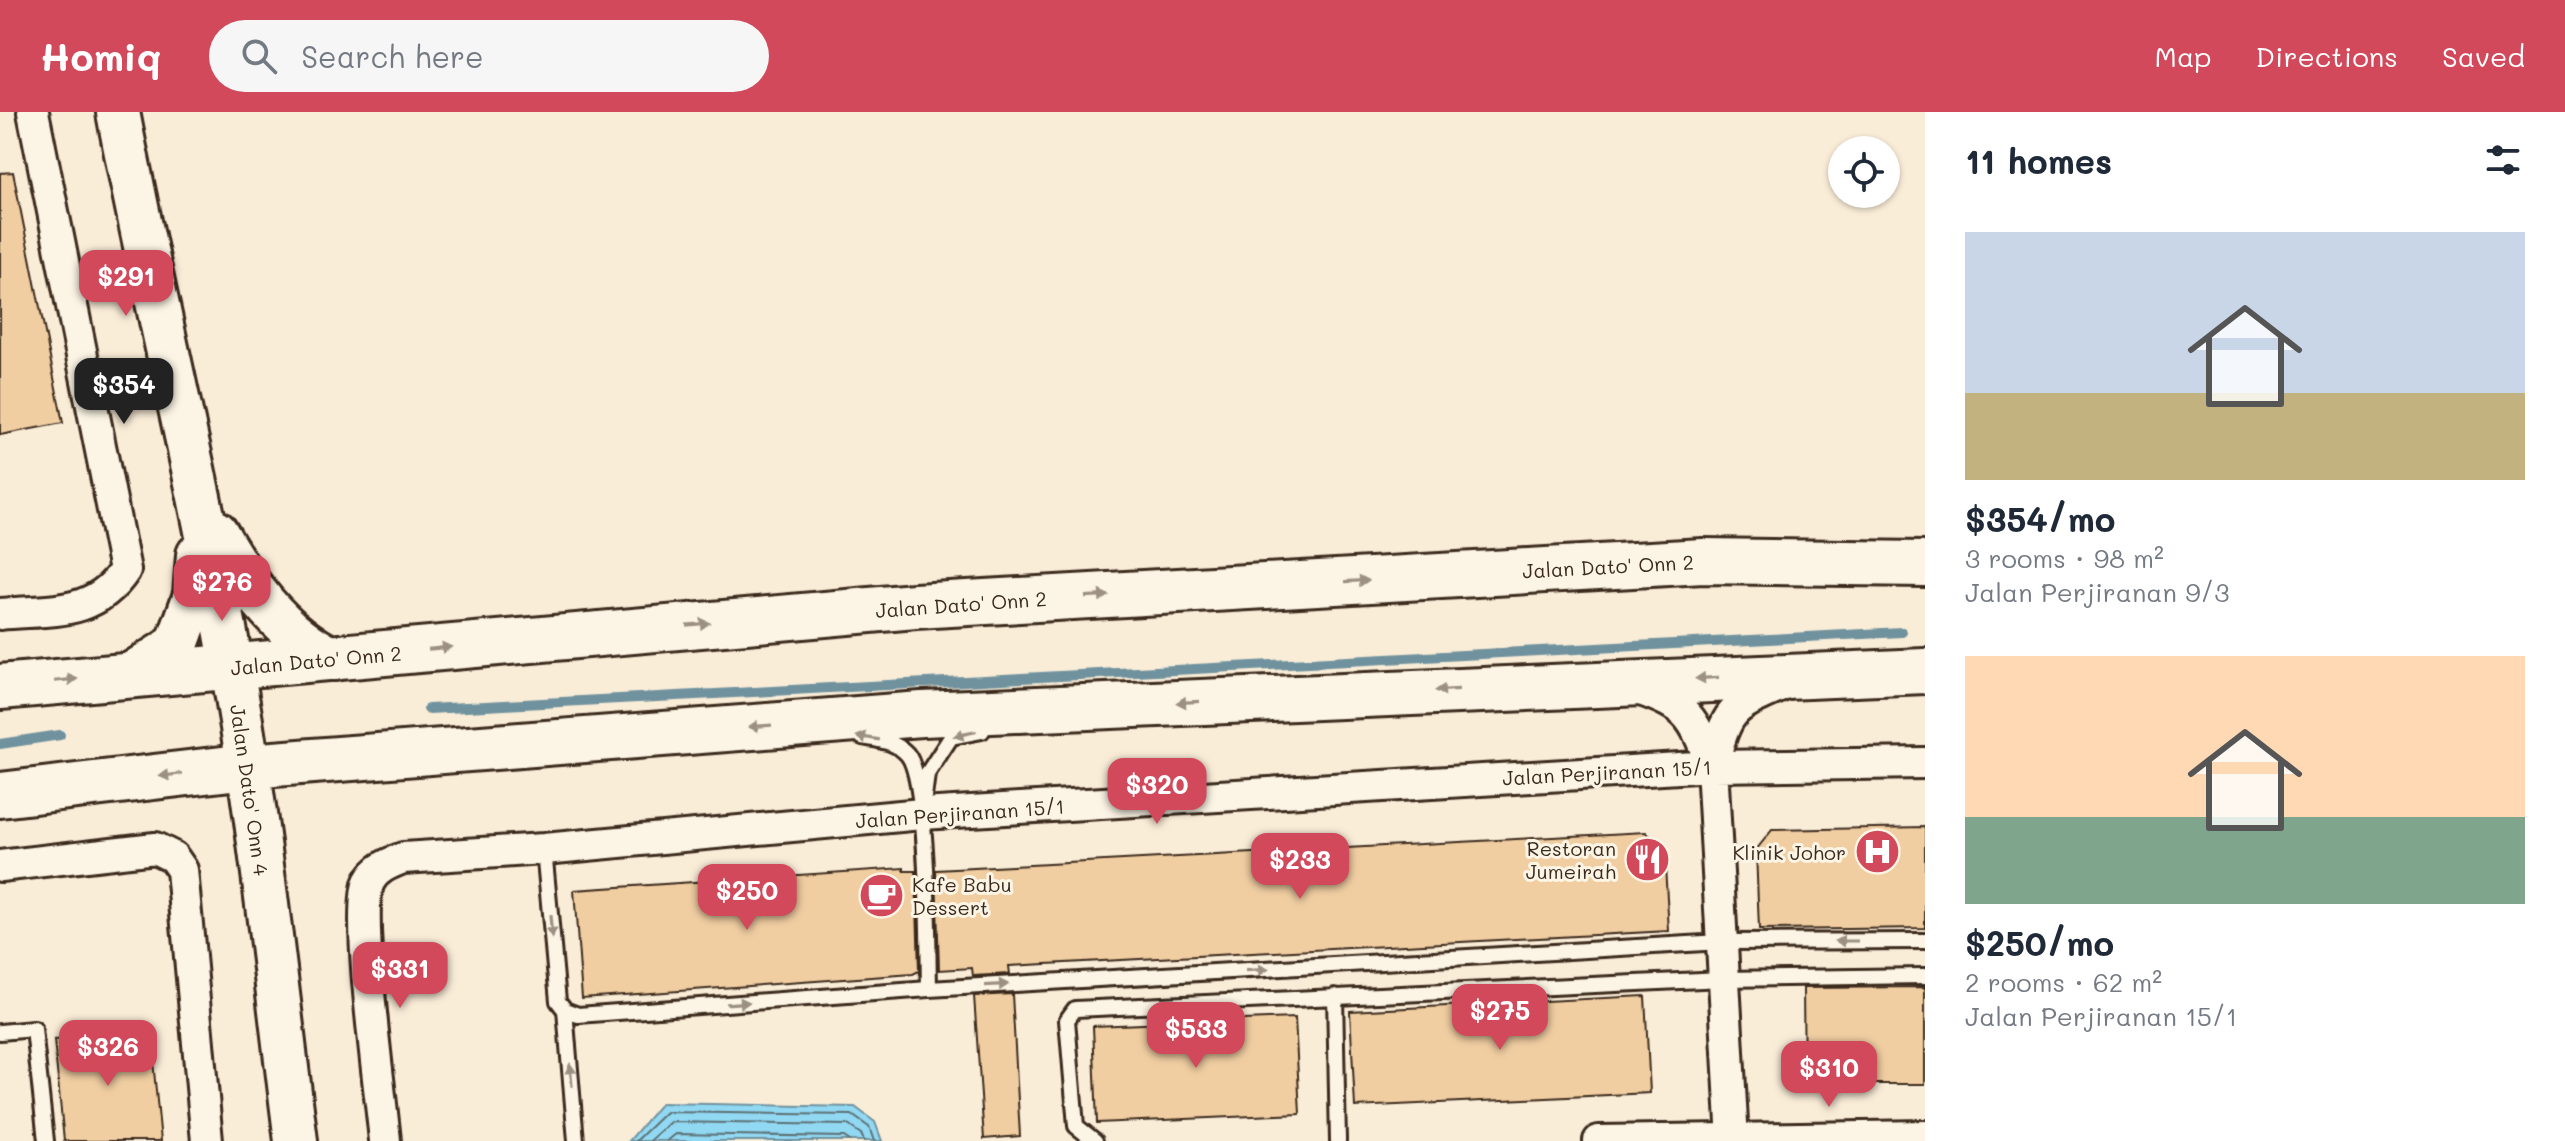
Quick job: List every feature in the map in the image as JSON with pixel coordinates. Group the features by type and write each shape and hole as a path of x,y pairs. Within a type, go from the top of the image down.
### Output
{"main road":[{"name":"Jalan Dato' Onn 4","path":"118,112 141,236 203,510 232,668 248,766 296,1141"},
{"path":"203,510 228,553 270,610 294,635 334,659"},
{"path":"133,673 177,645 189,621 195,595 203,510"},
{"name":"Jalan Dato' Onn 2","path":"0,687 931,605 1703,561 1925,564"},
{"path":"0,795 248,766 806,723 1025,717 1619,682 1925,671"}],"street":[{"path":"0,614 83,605 104,596 125,570 33,112"},
{"path":"1712,766 1725,719 1734,707 1811,673"},
{"path":"1619,682 1657,695 1694,719 1712,766 1733,1139"},
{"name":"Jalan Perjiranan 15/1","path":"385,1141 365,932 368,884 382,867 403,858 544,849 922,814 1712,766 1925,763"},
{"path":"0,866 155,848 173,857 182,870 207,1141"},
{"path":"1599,1141 1925,1136"}],"lane":[{"path":"806,723 837,733 890,742 909,756 922,814"},
{"path":"929,989 922,814 927,774 951,737 995,730"},
{"path":"544,849 558,1001 565,1010 578,1015 929,989 1721,942 1925,941"},
{"path":"1095,1141 1076,1126 1067,1020 1075,1009 1723,979 1925,976"},
{"path":"1335,996 1338,1141"},
{"path":"565,1010 576,1141"},
{"path":"0,1032 34,1029 46,1141"}],"water":[{"path":"661,1103 855,1107 875,1122 882,1141 629,1141"}],"building":[{"path":"13,172 63,423 0,435 0,173"},
{"path":"1925,827 1925,928 1759,930 1756,850 1772,830"},
{"path":"1646,832 1664,850 1669,931 1009,966 1010,974 973,976 972,968 939,970 936,870"},
{"path":"904,868 904,871 916,871 919,971 913,974 582,998 574,890"},
{"path":"1925,987 1925,1084 1804,1084 1803,988"},
{"path":"1012,994 1020,1136 984,1139 974,996"},
{"path":"1645,996 1650,1093 1355,1107 1350,1011"},
{"path":"1295,1018 1300,1114 1097,1123 1093,1026"},
{"path":"150,1031 161,1141 64,1141 54,1040"}],"waterway":[{"path":"428,709 1902,632"},
{"path":"0,744 60,735"}],"place":[{"name":"Klinik Johor","path":"1877,852"},
{"name":"Restoran Jumeirah","path":"1647,859"},
{"name":"Kafe Babu Dessert","path":"881,896"}]}
